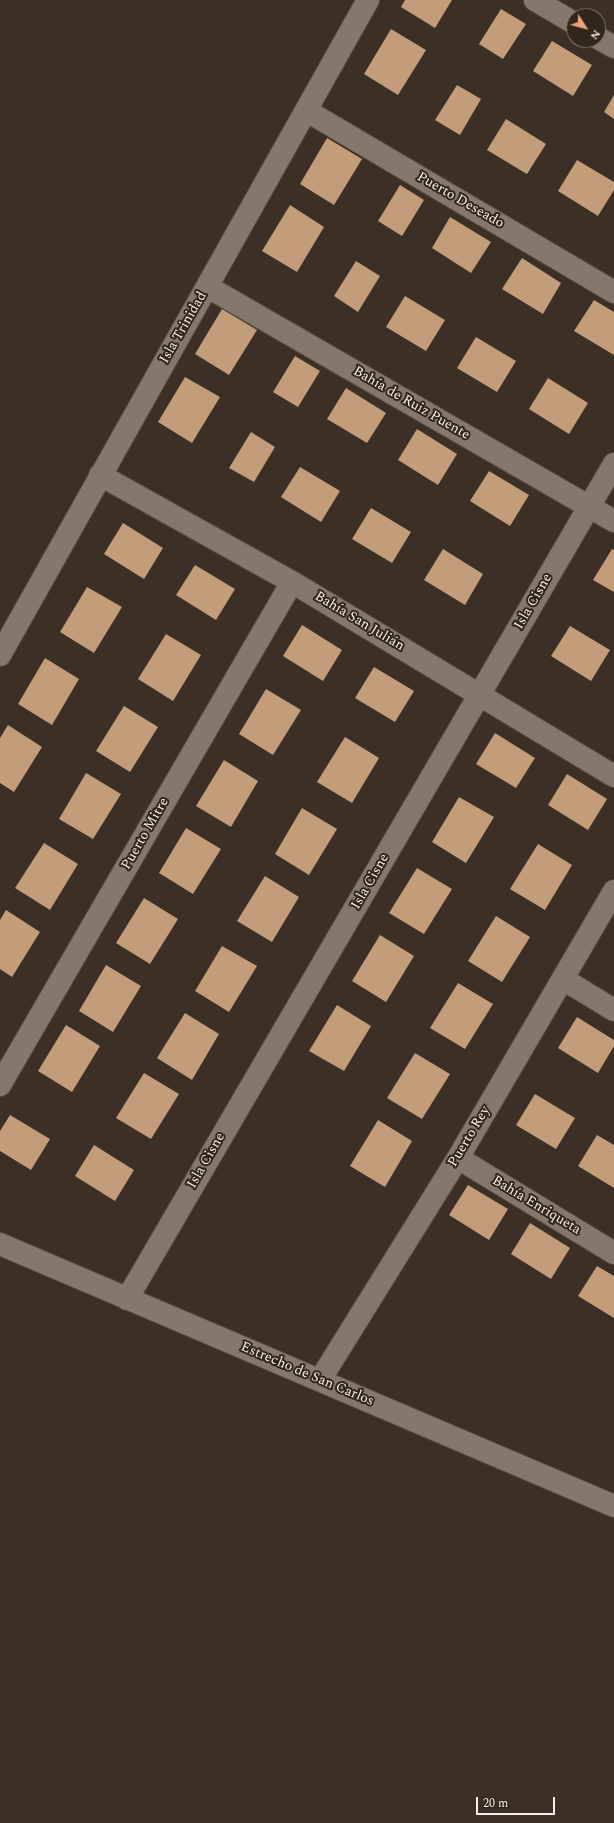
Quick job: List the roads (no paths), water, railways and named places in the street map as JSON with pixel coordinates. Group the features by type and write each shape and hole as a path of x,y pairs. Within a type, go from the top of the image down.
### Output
{"street":[{"name":"Isla Trinidad","path":"0,655 368,0"},
{"path":"535,0 566,19"},
{"name":"Puerto Deseado","path":"307,111 614,292"},
{"name":"Bahía de Ruiz Puente","path":"208,286 614,521"},
{"name":"Isla Cisne","path":"127,1299 614,464"},
{"name":"Bahía San Julián","path":"100,475 292,582 614,776"},
{"name":"Puerto Mitre","path":"0,1085 292,582"},
{"name":"Puerto Rey","path":"320,1380 458,1158 614,891"},
{"path":"563,979 614,1010"},
{"name":"Bahía Enriqueta","path":"458,1158 614,1253"},
{"name":"Estrecho de San Carlos","path":"0,1244 614,1506"}]}
